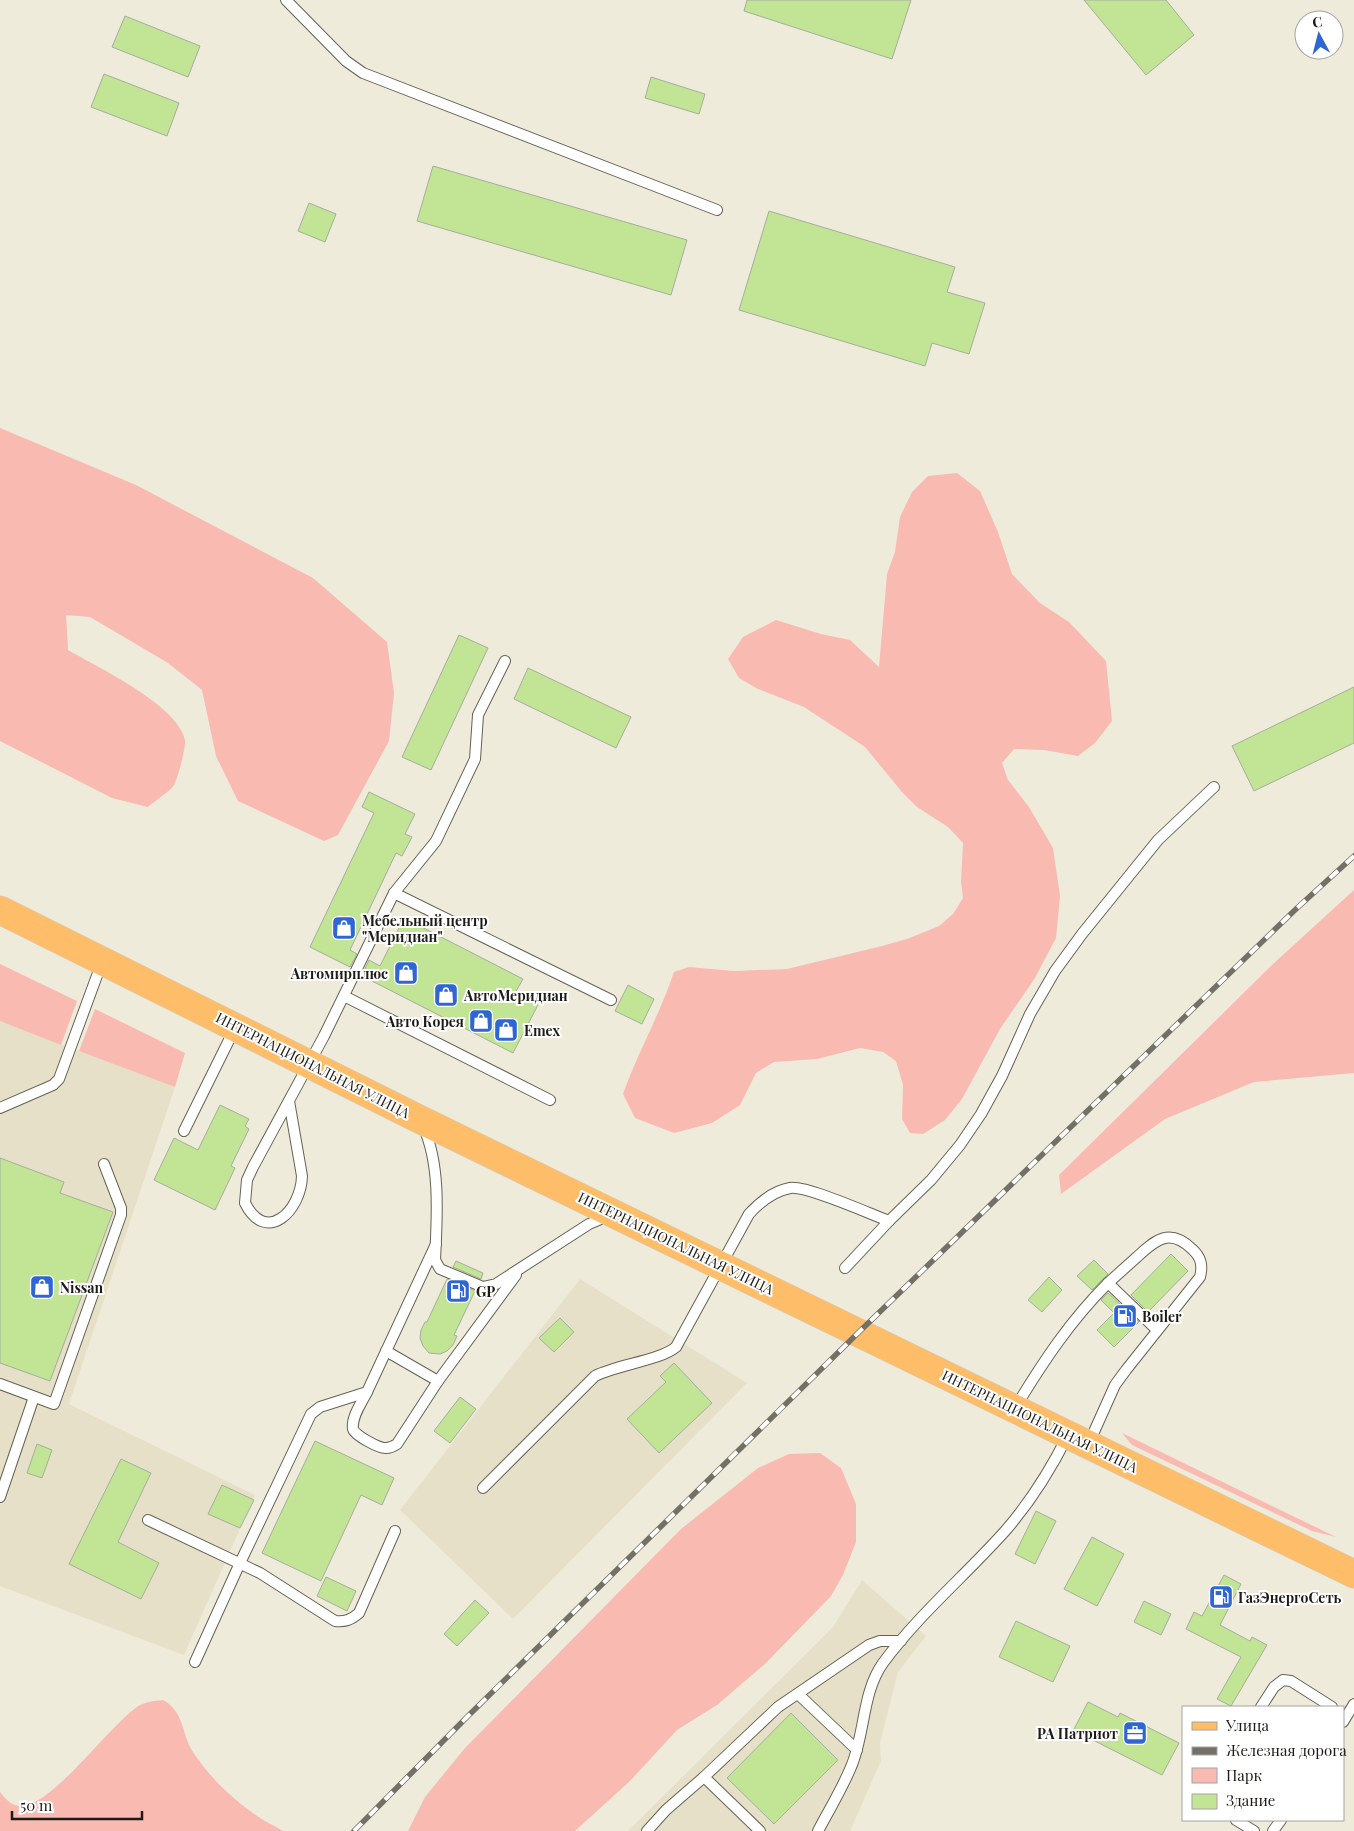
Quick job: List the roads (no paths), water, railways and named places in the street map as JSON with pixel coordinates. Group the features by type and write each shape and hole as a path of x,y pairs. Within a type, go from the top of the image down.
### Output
{"main road":[{"name":"ИНТЕРНАЦИОНАЛЬНАЯ УЛИЦА","path":"0,910 419,1119 1354,1574"}],"lane":[{"path":"286,0 346,61 363,73 717,210"},
{"path":"289,1101 302,1176 302,1186 299,1198 284,1218 265,1222 254,1217 245,1203 247,1180 344,996 394,893 436,841 475,759 478,715 505,661"},
{"path":"845,1268 931,1180 960,1145 981,1114 1002,1076 1030,1014 1055,971 1082,934 1158,840 1214,787"},
{"path":"394,893 610,1000"},
{"path":"0,1108 53,1085 59,1079 103,961"},
{"path":"344,996 550,1100"},
{"path":"184,1130 235,1027"},
{"path":"419,1119 428,1139 434,1161 435,1260 440,1269 484,1287 496,1284 588,1224 615,1213"},
{"path":"0,1384 54,1404 121,1215 121,1208 104,1164"},
{"path":"483,1488 595,1376 606,1370 666,1353 676,1347 749,1214 767,1197 792,1187 807,1190 889,1221"},
{"path":"818,1831 851,1767 857,1750 873,1680 882,1665 901,1641 1006,1530 1053,1464 1078,1439 1115,1385 1200,1277 1202,1268 1197,1254 1185,1243 1177,1239 1167,1237 1152,1243 1084,1308 1066,1330 1014,1408"},
{"path":"436,1244 354,1420 353,1429 355,1434 384,1449 391,1448 397,1444 438,1381 521,1268"},
{"path":"1108,1283 1157,1330"},
{"path":"386,1351 438,1381"},
{"path":"195,1662 240,1562 311,1414 320,1407 367,1392"},
{"path":"0,1497 34,1397"},
{"path":"148,1520 240,1562 335,1620 350,1620 359,1613 395,1531"},
{"path":"647,1831 666,1810 778,1707 869,1645 880,1641 901,1641"},
{"path":"1262,1706 1274,1687 1283,1680 1291,1681 1330,1706"},
{"path":"798,1694 857,1750"},
{"path":"1312,1706 1317,1698"},
{"path":"1344,1717 1354,1704"},
{"path":"704,1777 760,1831"},
{"path":"1239,1821 1254,1831"}],"railway":[{"path":"354,1831 468,1716 859,1332 1296,909 1354,856"}],"place":[{"name":"Мебельный центр \"Меридиан\"","path":"344,928"},
{"name":"Автомирплюс","path":"406,973"},
{"name":"АвтоМеридиан","path":"446,995"},
{"name":"Авто Корея","path":"481,1021"},
{"name":"Emex","path":"506,1030"},
{"name":"Nissan","path":"42,1287"},
{"name":"GP","path":"458,1291"},
{"name":"Boiler","path":"1125,1316"},
{"name":"ГазЭнергоСеть","path":"1221,1597"},
{"name":"РА Патриот","path":"1135,1733"}]}
